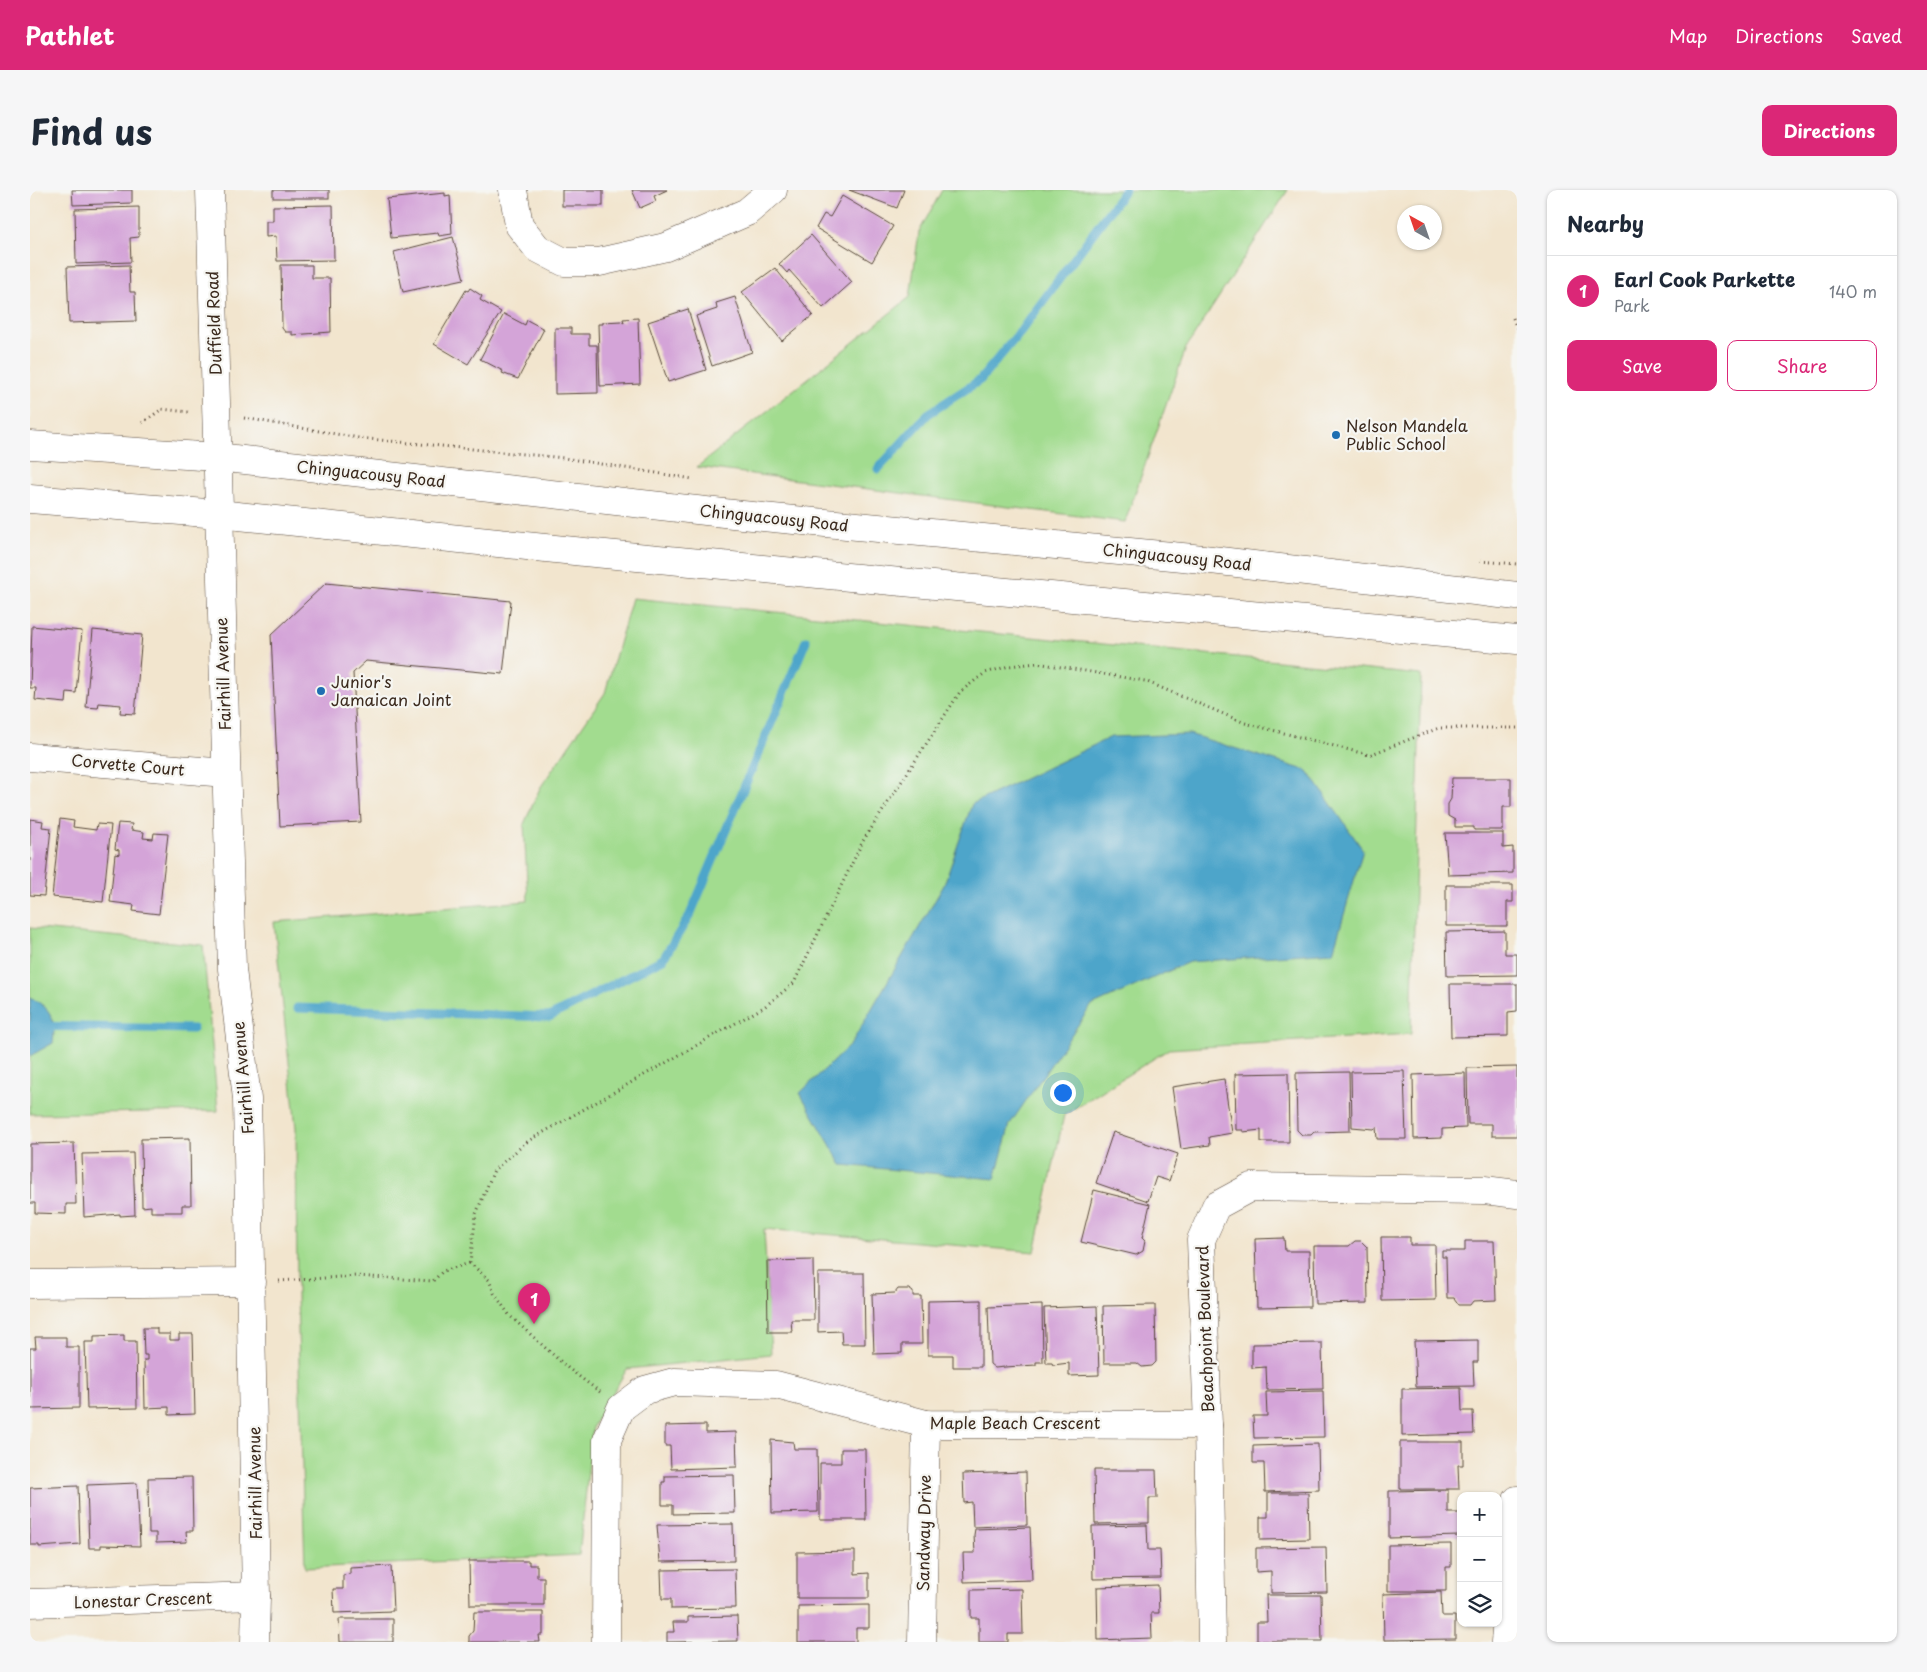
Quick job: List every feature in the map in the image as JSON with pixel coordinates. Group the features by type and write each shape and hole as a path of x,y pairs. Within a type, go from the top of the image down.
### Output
{"street":[{"name":"Duffield Road","path":"210,190 219,514"},
{"path":"512,190 518,225 537,248 564,262 599,262 666,247 747,212 773,190"},
{"name":"Chinguacousy Road","path":"30,445 218,457 742,515 1203,559 1517,596"},
{"path":"30,499 219,514 584,552 1517,640"},
{"name":"Fairhill Avenue","path":"219,514 232,969 247,1099 252,1282 256,1596 254,1642"},
{"name":"Corvette Court","path":"30,757 226,773"},
{"name":"Beachpoint Boulevard","path":"1212,1642 1208,1425 1200,1240 1216,1206 1251,1187 1484,1190 1517,1194"},
{"path":"30,1284 252,1282"},
{"name":"Maple Beach Crescent","path":"606,1642 607,1440 621,1408 645,1390 674,1382 776,1385 926,1424 1208,1425"},
{"name":"Sandway Drive","path":"922,1642 926,1424"},
{"path":"1506,1642 1517,1500"},
{"name":"Lonestar Crescent","path":"30,1603 256,1596"}],"path":[{"path":"1513,318 1517,329"},
{"path":"253,419 359,438 564,458 700,480"},
{"path":"470,1263 476,1214 494,1170 528,1141 764,1007 794,983 863,841 960,692 985,673 1009,666 1038,663 1145,681 1245,723 1369,755 1439,728 1517,728"},
{"path":"252,1282 356,1276 433,1281 443,1271 470,1263"},
{"path":"470,1263 489,1280 510,1316 569,1369 621,1408"}],"green space":[{"path":"942,190 1288,190 1186,348 1125,522 697,467 910,297 919,232"},
{"path":"632,598 1421,675 1411,1034 1169,1049 1064,1115 1035,1252 764,1229 771,1354 627,1369 593,1426 579,1555 305,1568 297,1294 296,1128 274,922 528,901 524,824 540,788 605,693"},
{"path":"30,928 203,945 218,1111 30,1114"}],"water":[{"path":"1189,734 1308,771 1363,850 1333,952 1189,962 1091,1006 1010,1124 995,1179 842,1165 800,1093 851,1044 944,885 972,804 1111,737"},
{"path":"30,998 48,1010 53,1021 54,1035 53,1043 30,1056"}],"building":[{"path":"72,190 132,190 132,203 73,205"},
{"path":"273,190 329,190 329,198 273,198"},
{"path":"562,190 603,190 603,206 562,206"},
{"path":"632,190 667,190 654,196 656,201 640,208"},
{"path":"849,190 904,190 897,208"},
{"path":"445,193 445,196 450,195 452,234 439,236 438,233 391,238 387,199"},
{"path":"842,196 893,226 872,262 816,228 824,214 830,217"},
{"path":"333,205 334,260 277,261 276,236 266,237 266,221 273,221 273,206"},
{"path":"139,207 139,237 130,238 131,262 76,264 75,209"},
{"path":"811,235 852,282 823,308 789,270 787,273 779,264"},
{"path":"453,237 464,279 403,292 394,252"},
{"path":"129,265 130,292 135,292 136,321 69,323 67,267"},
{"path":"281,265 312,265 312,278 330,278 331,332 292,335 292,332 285,332 282,328"},
{"path":"775,268 813,315 782,341 742,292"},
{"path":"470,288 482,296 480,300 501,312 468,364 434,344 466,290 468,291"},
{"path":"735,297 752,352 712,366 696,316 717,309 716,303"},
{"path":"688,309 706,370 668,382 648,322"},
{"path":"504,314 525,325 527,320 544,329 518,379 502,373 503,371 480,359"},
{"path":"638,318 640,384 600,386 598,324 621,321 624,323 623,319"},
{"path":"555,328 571,328 571,334 589,334 589,345 597,345 598,393 555,394"},
{"path":"326,583 511,601 503,674 366,661 353,673 361,822 280,826 271,635"},
{"path":"32,626 82,631 76,693 67,692 66,703 35,700 36,688 30,688"},
{"path":"93,630 142,635 135,714 120,713 121,705 99,703 98,708 86,707"},
{"path":"1452,778 1511,778 1511,807 1503,807 1503,830 1474,830 1474,827 1455,827 1455,820 1448,816"},
{"path":"30,819 43,821 42,827 51,828 44,896 30,895"},
{"path":"60,819 74,821 73,827 96,830 97,824 111,825 103,902 52,897"},
{"path":"118,823 132,824 131,830 144,832 143,838 153,839 154,833 168,834 159,914 133,911 134,905 110,902 115,854 119,855 119,850 115,849"},
{"path":"1445,833 1503,833 1503,848 1513,847 1513,873 1448,875"},
{"path":"1446,885 1513,885 1513,902 1507,902 1507,926 1446,926"},
{"path":"1505,931 1505,954 1517,954 1517,975 1447,976 1446,932"},
{"path":"1450,984 1517,984 1517,1011 1508,1012 1508,1036 1451,1037"},
{"path":"1517,1067 1517,1136 1492,1136 1492,1124 1468,1124 1467,1068"},
{"path":"1404,1071 1406,1139 1377,1139 1376,1127 1374,1129 1352,1127 1351,1072"},
{"path":"1349,1072 1350,1131 1314,1132 1311,1135 1302,1135 1297,1130 1296,1073"},
{"path":"1288,1073 1289,1142 1261,1142 1261,1130 1243,1132 1243,1130 1236,1130 1235,1074"},
{"path":"1465,1073 1466,1128 1442,1129 1442,1138 1414,1139 1413,1075"},
{"path":"1224,1079 1232,1133 1209,1137 1210,1145 1181,1149 1172,1087"},
{"path":"1113,1132 1178,1154 1169,1181 1156,1177 1148,1201 1096,1183"},
{"path":"190,1138 191,1205 182,1205 182,1212 151,1212 151,1206 142,1207 141,1139"},
{"path":"74,1143 76,1204 66,1204 66,1214 35,1213 35,1203 30,1203 30,1144"},
{"path":"133,1153 135,1215 120,1216 120,1214 84,1217 82,1154"},
{"path":"1094,1190 1150,1204 1142,1238 1145,1241 1143,1251 1136,1255 1081,1242"},
{"path":"1381,1237 1410,1237 1410,1245 1435,1245 1436,1300 1382,1301"},
{"path":"1284,1238 1285,1251 1309,1251 1310,1307 1257,1308 1255,1239"},
{"path":"1355,1241 1361,1241 1367,1247 1368,1303 1315,1304 1314,1246 1349,1246"},
{"path":"1465,1241 1494,1241 1496,1300 1473,1301 1470,1305 1459,1305 1454,1298 1447,1298 1446,1257 1442,1257 1442,1251 1465,1251"},
{"path":"813,1260 814,1320 791,1320 792,1332 768,1332 767,1261"},
{"path":"818,1273 864,1273 865,1344 842,1344 841,1331 818,1332"},
{"path":"898,1289 909,1289 913,1292 913,1296 921,1296 922,1344 902,1344 902,1353 874,1354 872,1294 895,1293"},
{"path":"981,1300 981,1367 953,1367 953,1355 928,1355 928,1301"},
{"path":"1042,1305 1043,1362 1036,1362 1036,1365 995,1368 990,1364 988,1307"},
{"path":"1155,1305 1156,1362 1152,1366 1142,1367 1137,1363 1104,1363 1103,1306"},
{"path":"1097,1306 1099,1375 1069,1376 1069,1363 1053,1365 1052,1363 1046,1363 1044,1308"},
{"path":"143,1328 157,1328 157,1334 170,1334 170,1340 179,1340 179,1334 193,1334 195,1414 169,1415 169,1407 145,1408 144,1360 147,1360 147,1355 144,1355"},
{"path":"124,1335 124,1341 136,1341 137,1408 87,1409 85,1342 94,1342 94,1336"},
{"path":"35,1337 66,1337 66,1347 79,1347 79,1408 30,1409 30,1348 36,1348"},
{"path":"1478,1340 1478,1362 1473,1362 1474,1386 1416,1387 1414,1341"},
{"path":"1322,1343 1323,1389 1267,1390 1266,1367 1252,1368 1252,1344"},
{"path":"1461,1388 1462,1411 1473,1411 1474,1434 1402,1436 1402,1389"},
{"path":"1323,1391 1324,1437 1254,1438 1253,1416 1267,1416 1266,1392"},
{"path":"706,1425 706,1433 736,1432 737,1467 671,1469 670,1446 665,1446 665,1426"},
{"path":"771,1440 793,1442 794,1449 817,1449 818,1512 772,1513"},
{"path":"1400,1442 1463,1442 1463,1465 1458,1465 1459,1489 1400,1489"},
{"path":"1318,1444 1319,1490 1265,1492 1264,1463 1253,1463 1253,1446"},
{"path":"841,1449 865,1449 866,1520 820,1520 820,1463 841,1463"},
{"path":"1094,1470 1156,1470 1157,1498 1149,1498 1149,1523 1095,1524"},
{"path":"1026,1472 1027,1525 973,1527 972,1502 964,1503 963,1474"},
{"path":"734,1475 735,1513 673,1514 673,1505 662,1505 662,1482 665,1482 665,1476"},
{"path":"192,1477 193,1531 186,1531 187,1542 156,1543 156,1533 149,1533 148,1478"},
{"path":"137,1483 140,1546 101,1545 101,1548 89,1548 87,1485"},
{"path":"78,1486 80,1544 39,1547 39,1545 30,1545 30,1488"},
{"path":"1448,1490 1448,1513 1457,1513 1457,1536 1389,1538 1389,1491"},
{"path":"1268,1493 1308,1493 1309,1539 1260,1540 1260,1517 1268,1517"},
{"path":"733,1524 734,1561 660,1562 657,1525"},
{"path":"1147,1525 1148,1550 1160,1550 1161,1578 1093,1579 1092,1526"},
{"path":"1030,1527 1032,1580 964,1582 963,1553 975,1553 975,1529"},
{"path":"1451,1544 1451,1567 1446,1567 1446,1591 1388,1591 1388,1545"},
{"path":"1326,1547 1327,1592 1271,1593 1271,1571 1256,1572 1256,1548"},
{"path":"855,1551 855,1574 869,1573 869,1598 797,1598 797,1552"},
{"path":"469,1561 529,1561 529,1565 537,1565 537,1577 544,1577 544,1605 470,1605"},
{"path":"391,1566 393,1611 334,1613 333,1589 343,1589 343,1575 350,1574 350,1568"},
{"path":"735,1569 736,1608 671,1609 671,1599 662,1599 661,1570"},
{"path":"1158,1585 1159,1613 1151,1613 1152,1638 1098,1640 1097,1587"},
{"path":"1022,1589 1023,1634 1008,1634 1008,1642 979,1642 979,1618 971,1618 971,1590"},
{"path":"1441,1592 1442,1616 1455,1616 1455,1639 1384,1640 1383,1594"},
{"path":"1266,1595 1321,1595 1322,1641 1257,1641 1257,1622 1267,1622"},
{"path":"869,1605 869,1628 856,1628 856,1642 798,1642 798,1606"},
{"path":"474,1612 543,1612 543,1635 539,1635 540,1642 469,1642 469,1636 473,1631"},
{"path":"737,1616 738,1641 667,1642 667,1632 674,1632 673,1622 688,1622 688,1617"},
{"path":"339,1619 393,1619 393,1642 340,1642"}],"waterway":[{"path":"878,469 928,414 980,380 1020,332 1125,190"},
{"path":"297,1008 549,1017 663,959 690,915 806,641"},
{"path":"30,1026 193,1029"}],"place":[{"name":"Nelson Mandela Public School","path":"1336,435"},
{"name":"Junior's Jamaican Joint","path":"321,691"},
{"name":"Earl Cook Parkette","path":"534,1324"}]}
